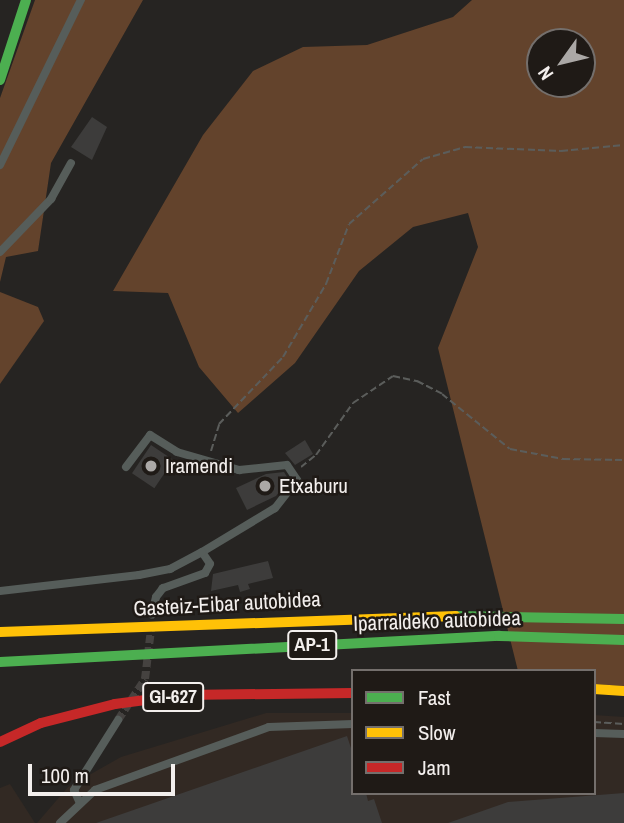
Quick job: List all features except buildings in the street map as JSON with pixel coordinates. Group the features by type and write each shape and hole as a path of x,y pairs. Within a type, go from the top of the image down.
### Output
{"main road":[{"path":"0,80 26,0"},
{"name":"Gasteiz-Eibar autobidea","path":"0,632 389,615 624,619"},
{"name":"Iparraldeko autobidea","path":"0,662 499,636 624,640"},
{"path":"596,690 624,691"},
{"name":"GI-627","path":"0,742 41,723 115,704 183,695 351,693"}],"street":[{"path":"0,165 81,0"},
{"path":"0,253 51,198 71,163"},
{"path":"0,591 170,569 284,500 297,480 295,471 276,463 239,470 211,459 177,452 150,435 126,467"},
{"path":"152,615 163,588 205,573 210,564 202,552"},
{"path":"79,801 74,790 118,720"},
{"path":"60,823 79,801 117,781 269,727 351,724"},
{"path":"596,733 624,734"}],"path":[{"path":"211,459 211,439 219,424 283,357 326,284 349,224 423,159 465,147 561,151 624,145"},
{"path":"295,471 316,455 353,403 393,376 417,381 442,394 510,449 563,458 624,460"},
{"path":"596,722 624,724"}],"shaded area":[{"path":"35,0 143,0 51,163 38,251 6,257 0,282 0,98"},
{"path":"472,0 624,0 624,686 596,684 596,669 518,669 438,348 478,247 468,213 413,227 359,271 295,363 238,413 199,367 168,293 113,291 203,135 253,71 303,47 367,45 453,17"},
{"path":"0,292 38,307 44,321 0,384"},
{"path":"266,713 351,713 351,795 596,795 596,715 624,717 624,823 37,823 68,787 121,757"},
{"path":"10,784 35,823 0,823 0,788"}],"tunnel":[{"path":"118,720 145,679 152,621"}],"traffic: fast":[{"path":"0,80 26,0"},
{"path":"456,616 624,619"},
{"path":"0,662 499,636 624,640"}],"traffic: slow":[{"path":"0,632 456,616"},
{"path":"596,689 624,691"}],"traffic: jam":[{"path":"0,742 41,723 115,704 183,695 351,693"}],"place":[{"name":"Iramendi","path":"151,466"},
{"name":"Etxaburu","path":"265,486"}]}
